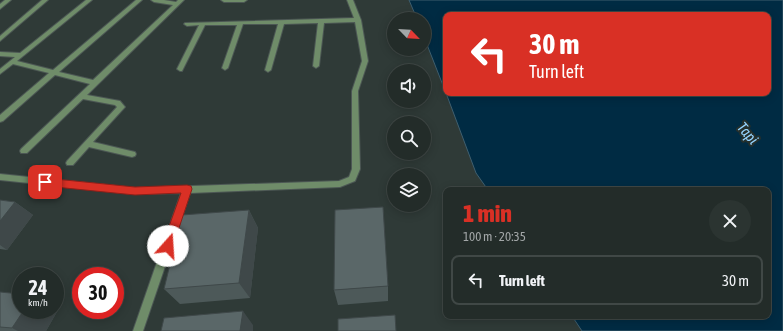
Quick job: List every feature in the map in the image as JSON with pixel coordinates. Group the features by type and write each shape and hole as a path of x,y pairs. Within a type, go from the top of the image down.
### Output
{"street":[{"path":"0,7 8,0"},
{"path":"0,39 45,0"},
{"path":"0,72 89,0"},
{"path":"0,119 139,0"},
{"path":"154,0 179,2"},
{"path":"224,0 244,0"},
{"path":"0,177 135,191 340,184 352,179 356,169 355,91 365,61 358,20 350,0"},
{"path":"24,151 179,2"},
{"path":"187,24 358,20"},
{"path":"316,66 321,21"},
{"path":"268,70 281,22"},
{"path":"225,68 241,23"},
{"path":"180,70 203,24"},
{"path":"0,54 21,55"},
{"path":"12,62 53,74 95,83"},
{"path":"70,163 121,107 117,103 81,96"},
{"path":"88,144 132,154"},
{"path":"138,331 187,189"}],"water":[{"name":"Tapi","path":"409,0 783,0 783,331 582,331 574,319 771,319 771,187 486,187 476,173 447,96 771,96 771,12 443,12 443,85 431,55 431,12 414,12"}],"building":[{"path":"0,200 15,202 0,221"},
{"path":"383,207 388,286 334,290 335,210"},
{"path":"249,210 239,283 164,289 182,215"},
{"path":"0,292 12,293 12,319 18,319 12,328 0,327"},
{"path":"243,311 240,331 161,331 164,318"},
{"path":"395,315 396,331 338,331 338,319"}],"route":[{"path":"45,182 135,191 187,189 168,246"}]}
